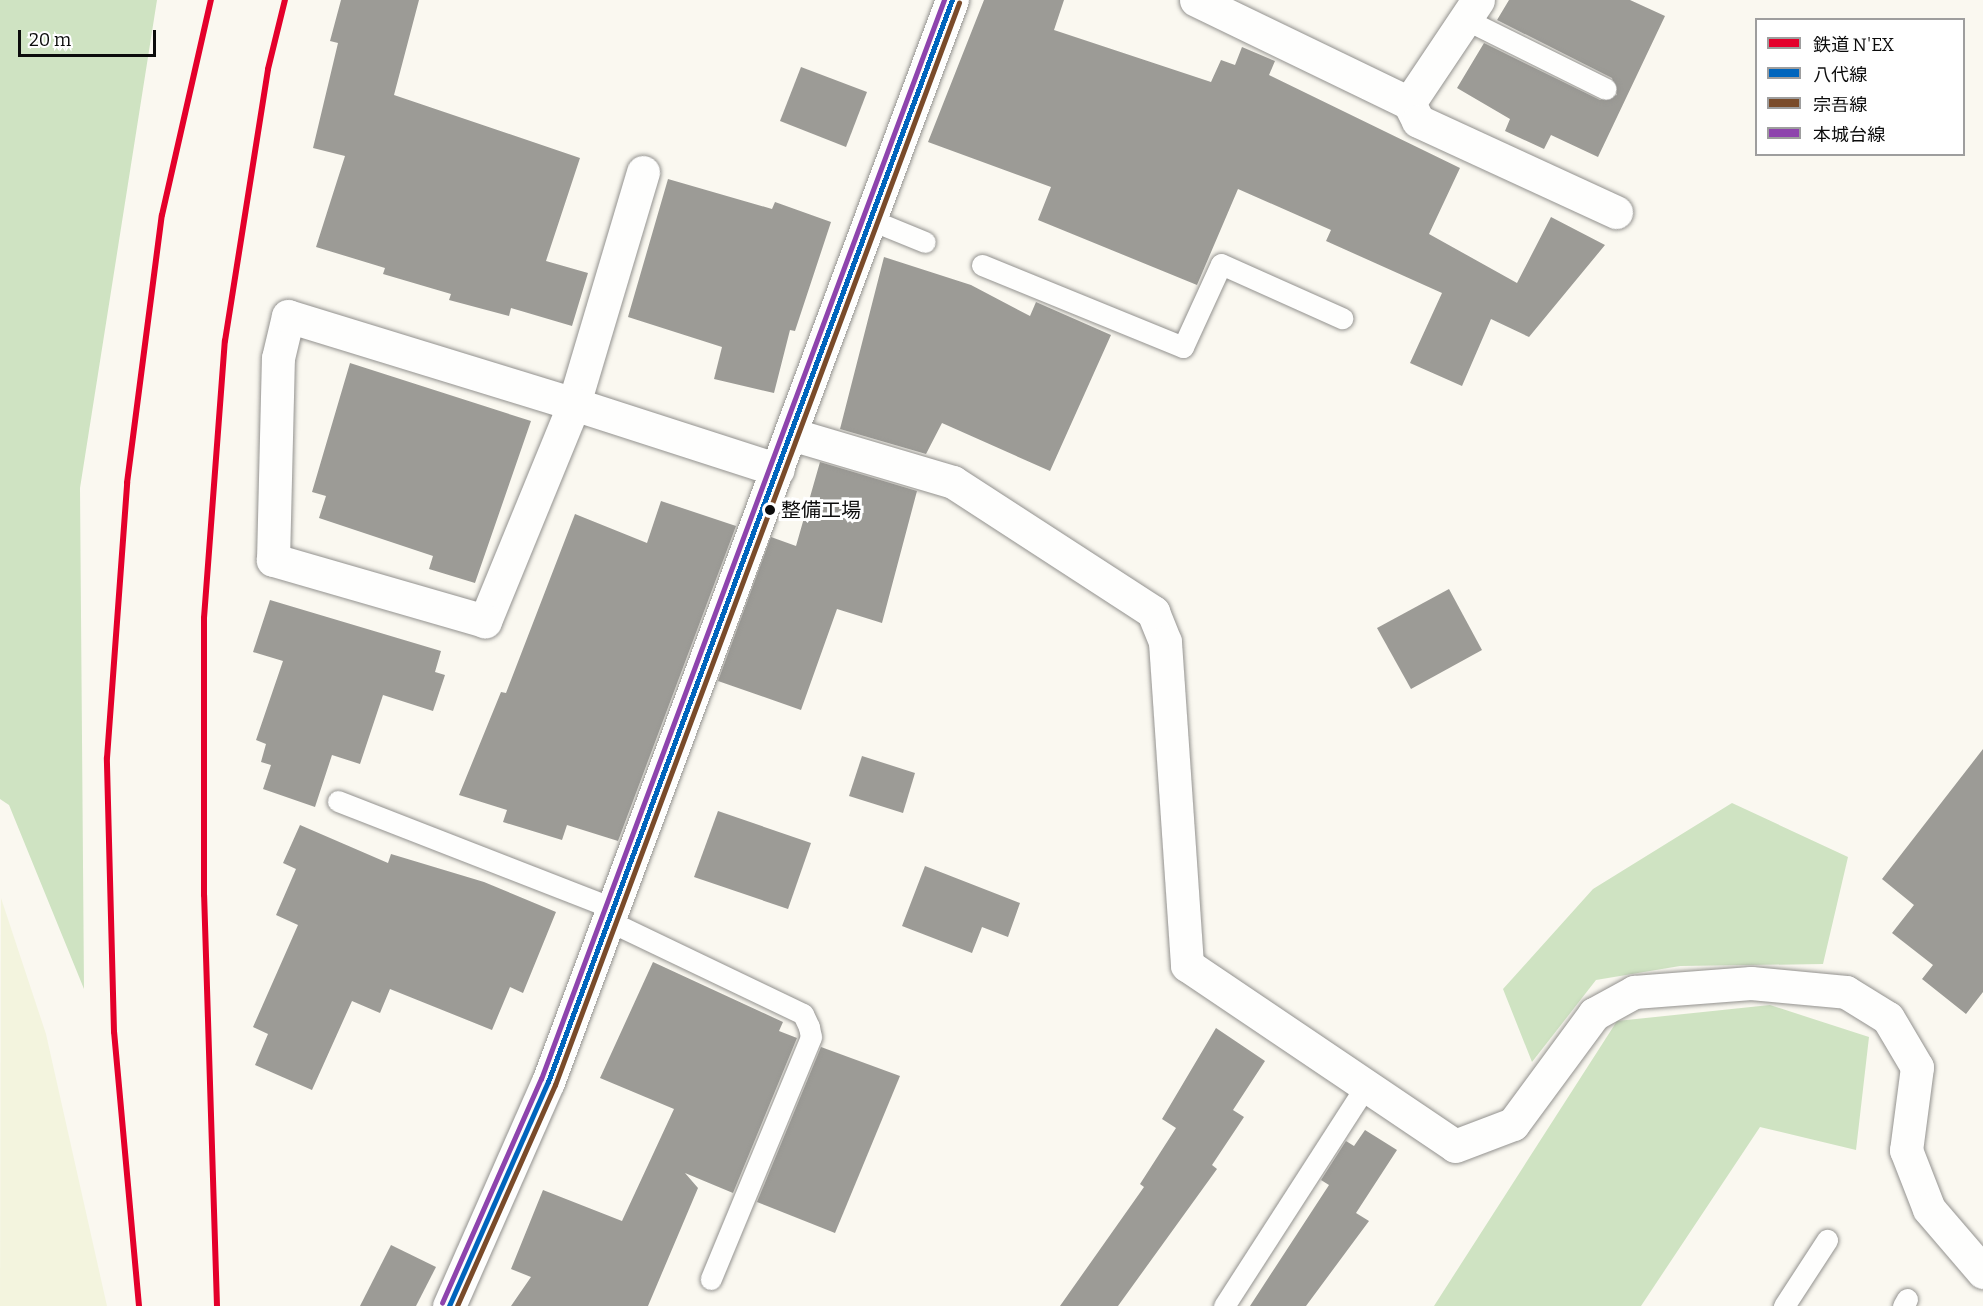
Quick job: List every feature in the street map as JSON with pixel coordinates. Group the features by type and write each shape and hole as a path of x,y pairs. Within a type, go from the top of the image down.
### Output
{"street":[{"path":"449,1306 548,1082 952,0"},
{"path":"1196,0 1409,103 1418,122 1616,212"},
{"path":"1409,103 1471,10"},
{"path":"643,172 574,404 485,621 273,560 278,358 288,316 574,404 778,470"},
{"path":"791,434 953,482 1153,612 1165,642 1187,965 1455,1146 1513,1124 1594,1014 1634,992 1751,983 1846,992 1888,1018 1917,1067 1906,1150 1929,1209 1983,1272"}],"lane":[{"path":"1471,10 1606,89"},
{"path":"871,220 925,242"},
{"path":"982,265 1183,347 1221,264 1342,318"},
{"path":"338,801 611,914 803,1014 811,1037 711,1279"},
{"path":"1224,1306 1366,1086"},
{"path":"1784,1306 1827,1240"}],"green space":[{"path":"0,0 157,0 80,488 84,989 9,805 0,799"},
{"path":"1732,803 1848,857 1823,964 1680,966 1596,980 1532,1062 1503,989 1593,889"},
{"path":"1,898 46,1034 107,1306 0,1306"},
{"path":"1770,1005 1869,1037 1856,1150 1760,1127 1641,1306 1434,1306 1617,1021"}],"building":[{"path":"341,0 419,0 394,95 580,158 546,261 588,273 572,326 511,308 509,316 449,300 451,294 383,274 385,268 316,247 345,156 313,148 338,43 330,41"},
{"path":"984,0 1064,0 1054,30 1211,82 1221,60 1235,65 1242,47 1275,61 1269,75 1460,168 1429,234 1517,283 1551,217 1605,245 1529,337 1491,319 1462,386 1410,363 1442,293 1326,241 1331,230 1238,189 1197,285 1038,220 1051,187 928,142"},
{"path":"1509,0 1630,0 1665,16 1598,157 1551,135 1544,149 1505,131 1510,119 1457,88 1484,43 1600,100 1617,95 1612,78 1497,20"},
{"path":"801,67 867,92 846,147 780,121"},
{"path":"668,179 772,209 775,202 831,222 795,331 790,330 774,393 714,379 722,347 628,317"},
{"path":"884,257 971,285 1030,316 1036,302 1111,335 1050,471 942,423 926,454 840,429"},
{"path":"350,363 531,421 475,583 429,569 433,556 319,518 326,496 312,492"},
{"path":"820,462 917,491 882,623 837,609 801,710 718,681 771,537 796,546"},
{"path":"661,501 736,526 618,841 567,825 562,840 503,822 507,810 459,795 501,692 506,693 575,514 647,543"},
{"path":"1449,589 1482,650 1411,689 1377,628"},
{"path":"270,600 441,651 435,672 445,675 433,711 383,695 360,764 332,755 315,807 263,789 271,765 261,762 266,744 256,740 283,661 253,652"},
{"path":"1983,749 1983,992 1966,1014 1922,979 1933,965 1892,933 1914,905 1882,879"},
{"path":"862,756 915,773 903,813 849,796"},
{"path":"718,811 811,843 788,909 694,877"},
{"path":"300,825 388,863 391,854 484,882 556,912 523,993 510,987 492,1030 390,989 380,1013 352,1001 312,1090 255,1065 268,1034 253,1027 298,925 276,915 296,869 283,863"},
{"path":"925,866 1020,903 1008,937 982,927 972,953 902,926"},
{"path":"653,962 783,1022 779,1031 797,1038 733,1193 685,1173 698,1188 648,1306 511,1306 531,1277 511,1269 543,1190 622,1221 674,1109 600,1078"},
{"path":"1216,1028 1265,1061 1233,1110 1244,1117 1212,1165 1217,1169 1118,1306 1060,1306 1144,1187 1140,1184 1176,1128 1162,1119"},
{"path":"821,1047 900,1076 835,1233 757,1202"},
{"path":"1365,1130 1397,1150 1356,1213 1369,1221 1306,1306 1250,1306 1329,1185 1321,1180 1346,1141 1354,1146"},
{"path":"391,1245 436,1267 416,1306 360,1306"}],"rail line":[{"name":"N'EX","path":"139,1306 114,1032 107,758 127,483 162,215 211,0"},
{"name":"N'EX","path":"217,1306 204,895 204,618 225,341 268,69 285,0"}],"transit line":[{"name":"本城台線","path":"442,1303 541,1079 944,0"},
{"name":"八代線","path":"449,1306 548,1082 952,0"},
{"name":"宗吾線","path":"457,1306 555,1085 959,3"}],"place":[{"name":"整備工場","path":"770,510"}]}
